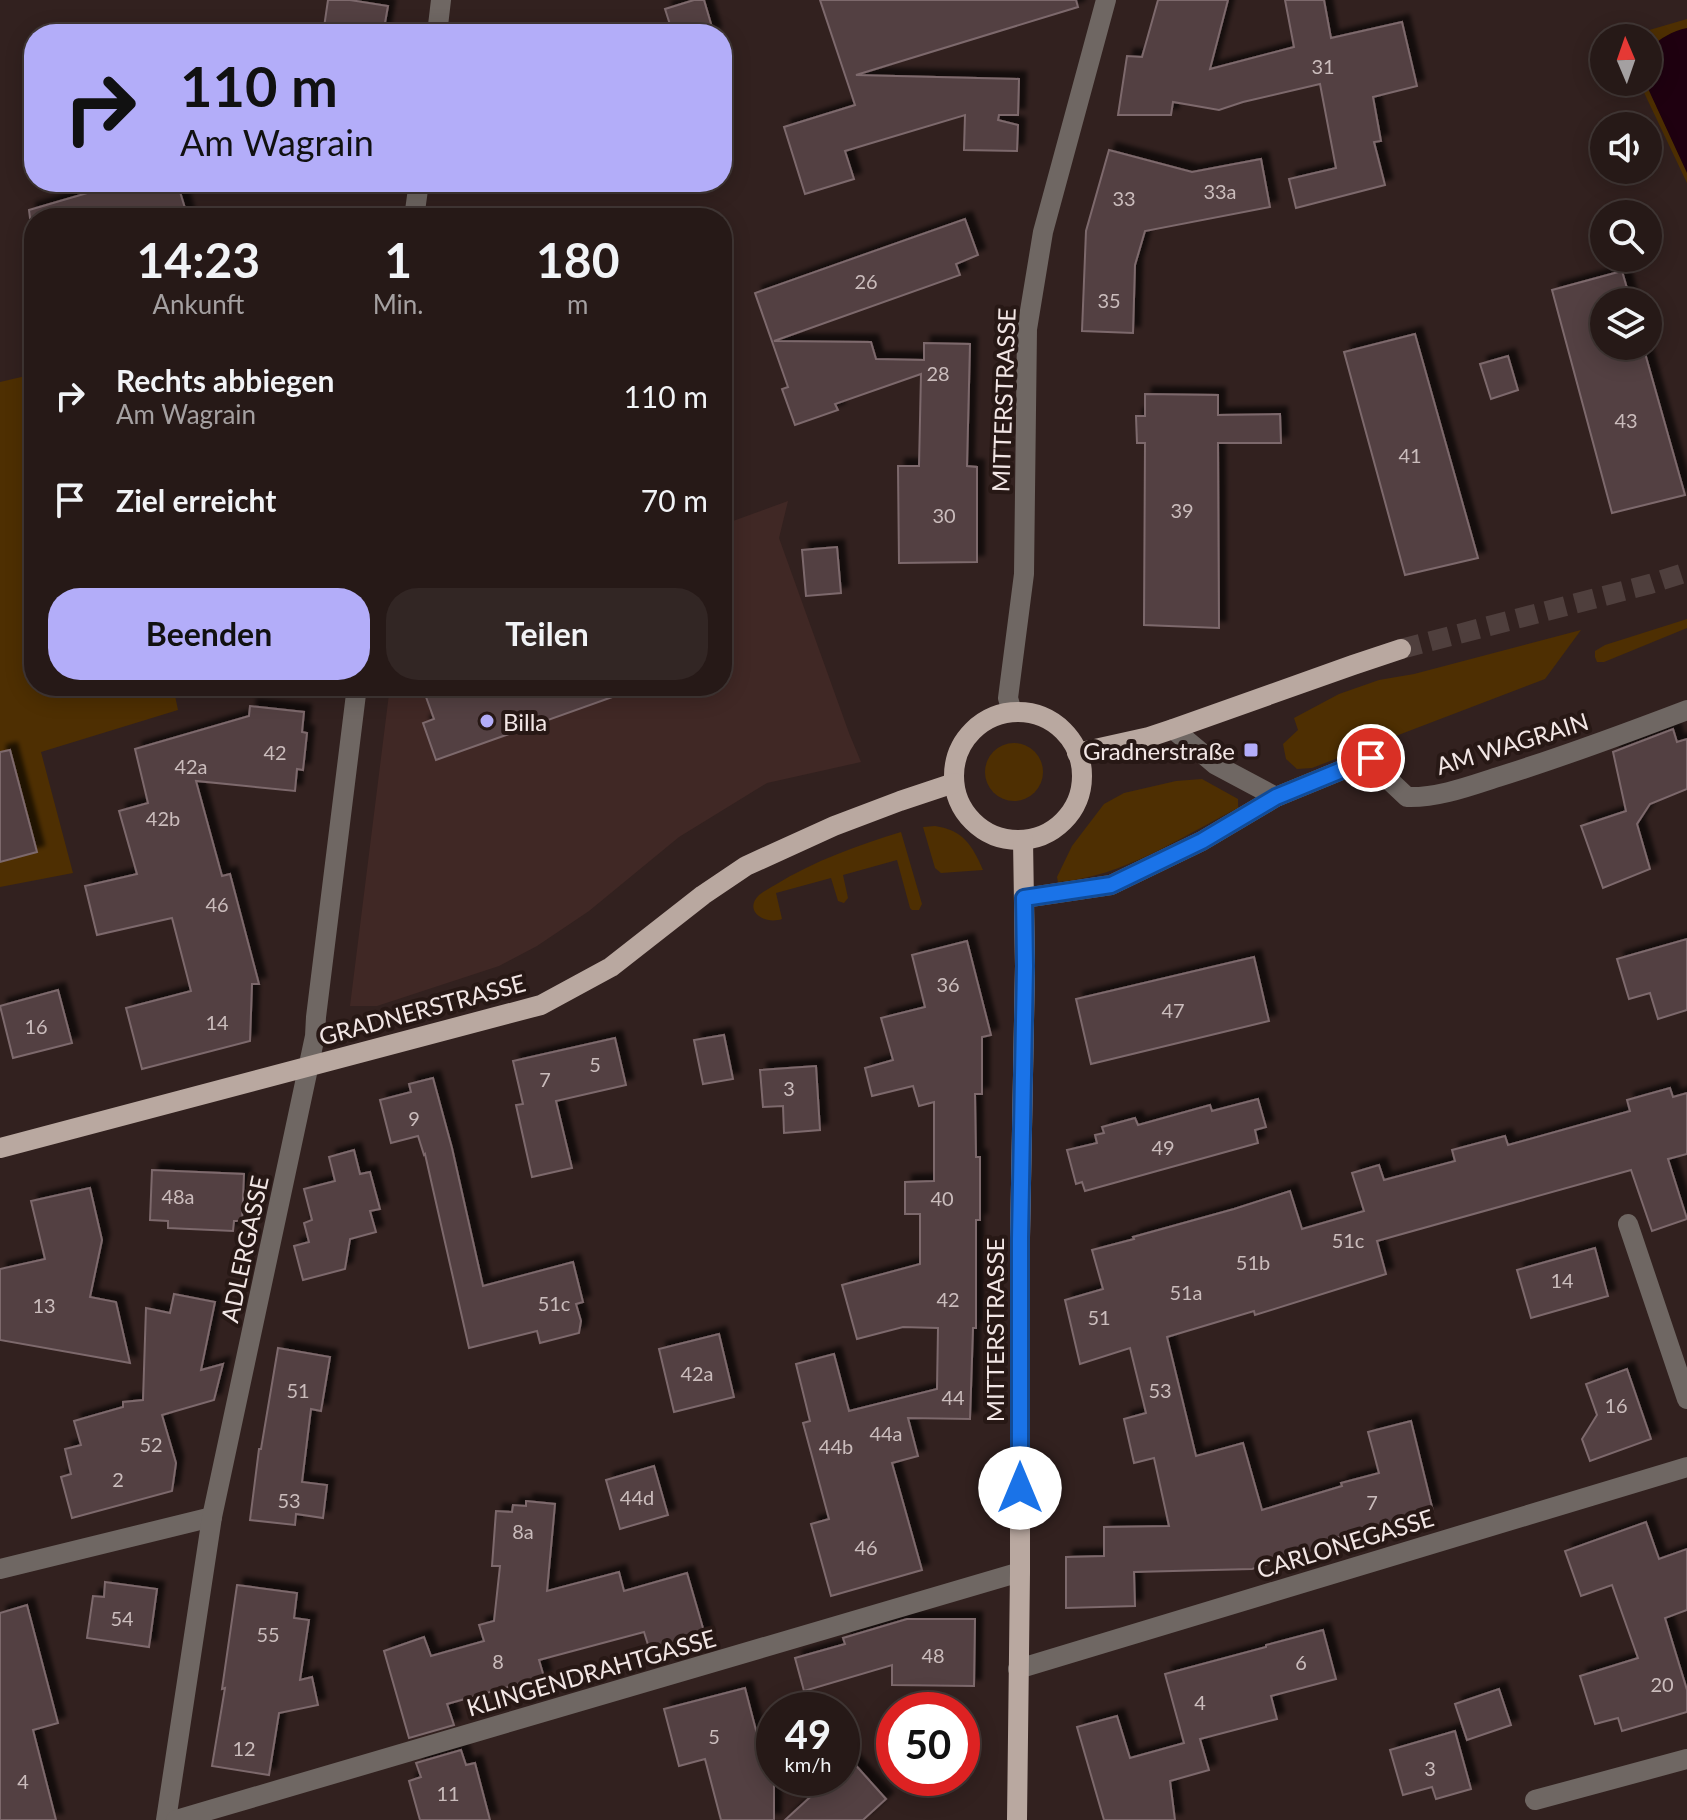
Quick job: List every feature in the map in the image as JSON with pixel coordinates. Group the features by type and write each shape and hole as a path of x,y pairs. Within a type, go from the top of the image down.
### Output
{"main road":[{"path":"1077,753 1149,737 1401,649"},
{"path":"1012,712 1031,712 1057,723 1066,731 1077,753 1081,791 1073,807 1062,822 1045,833 1023,840 988,834 974,825 965,812 954,783 960,749 968,735 980,723 1012,712"},
{"name":"GRADNERSTRASSE","path":"0,1148 541,1005 611,967 703,895 746,866 834,826 954,783"},
{"name":"MITTERSTRASSE","path":"1017,1820 1020,1238 1025,966 1023,840"}],"street":[{"path":"438,24 441,0"},
{"name":"MITTERSTRASSE","path":"1012,712 1008,698 1024,574 1027,329 1043,232 1106,0"},
{"name":"ADLERGASSE","path":"166,1820 212,1517 315,1036 356,696"},
{"name":"AM WAGRAIN","path":"1024,898 1111,885 1202,841 1276,797 1371,758 1407,797 1420,798 1543,763 1687,710"},
{"path":"1173,729 1216,765 1276,797"},
{"path":"1628,1224 1687,1399"},
{"name":"CARLONEGASSE","path":"1018,1669 1687,1467"},
{"path":"0,1569 212,1517"},
{"name":"KLINGENDRAHTGASSE","path":"176,1820 1020,1572"},
{"path":"1535,1800 1687,1759"}],"shaded area":[{"path":"1687,19 1687,183 1662,130 1662,112 1653,112 1646,96 1662,96 1662,26"},
{"path":"1687,28 1687,173 1662,119 1662,112 1659,112 1651,96 1662,96 1662,38"},
{"path":"24,376 24,696 175,696 178,710 41,752 73,873 0,887 0,382"},
{"path":"788,501 779,538 861,762 767,783 679,837 589,911 537,946 499,966 377,1006 350,1006 389,696 732,696 732,521"},
{"path":"1687,619 1687,628 1604,662 1597,662 1595,651 1605,645"},
{"path":"1581,630 1545,679 1312,768 1297,769 1286,759 1283,744 1298,730 1294,718 1339,694 1379,680 1414,674"},
{"path":"1014,743 1035,751 1043,772 1035,793 1014,801 993,793 985,772 993,751"},
{"path":"1202,779 1238,799 1238,808 1128,864 1082,879 1058,882 1057,877 1072,846 1104,804 1124,793 1176,781"},
{"path":"935,826 960,835 975,853 983,870 941,873 935,868 923,827"},
{"path":"901,832 922,904 919,910 910,908 897,860 843,875 848,898 844,903 838,901 831,878 776,893 782,919 769,920 754,911 753,906 759,895 790,876 836,854"}],"building":[{"path":"328,0 388,6 385,24 324,24"},
{"path":"704,0 711,24 670,24 665,9"},
{"path":"820,0 1076,0 1078,7 856,75 1019,79 1018,115 999,115 998,120 1018,125 1017,151 964,150 965,115 845,151 854,179 805,194 784,127 855,105"},
{"path":"1158,0 1228,0 1210,69 1294,47 1285,0 1324,0 1331,38 1402,22 1417,86 1373,97 1381,141 1374,142 1385,185 1296,208 1289,179 1336,168 1320,84 1219,110 1173,102 1171,115 1118,115 1127,56 1142,57"},
{"path":"1109,150 1192,172 1261,159 1270,207 1145,231 1135,265 1133,333 1082,331 1086,231"},
{"path":"91,192 180,192 185,208 36,208"},
{"path":"965,219 978,255 956,264 960,275 774,341 871,342 876,359 924,360 924,343 970,344 967,466 977,467 977,562 899,563 898,466 919,466 921,374 835,404 838,410 795,425 782,389 788,387 755,293"},
{"path":"1622,272 1627,288 1590,288 1590,360 1647,360 1685,495 1612,513 1552,290"},
{"path":"1415,334 1478,558 1405,575 1344,352"},
{"path":"1508,356 1518,390 1491,399 1480,364"},
{"path":"1145,394 1218,395 1218,415 1280,414 1281,443 1218,443 1219,628 1144,625 1145,443 1137,443 1136,416 1145,416"},
{"path":"837,547 841,593 806,596 802,550"},
{"name":"Billa","path":"426,696 615,696 436,760 423,723 434,719"},
{"path":"250,706 304,712 302,732 307,733 303,770 297,769 295,791 196,781 222,876 230,874 259,984 252,984 250,1041 142,1069 126,1008 191,991 172,918 97,935 85,886 137,874 119,811 148,803 135,749 249,716"},
{"path":"1673,729 1677,742 1687,739 1687,789 1650,804 1637,824 1650,869 1603,888 1581,826 1626,811 1613,752"},
{"path":"10,750 37,852 0,862 0,752"},
{"path":"1687,939 1687,1010 1658,1019 1650,993 1629,999 1617,959"},
{"path":"967,941 991,1035 982,1037 982,1094 975,1094 976,1157 980,1157 980,1220 976,1220 976,1328 973,1328 970,1419 908,1418 918,1456 892,1463 922,1570 831,1596 811,1524 829,1519 803,1423 810,1421 796,1364 834,1354 849,1411 937,1389 938,1328 903,1327 857,1339 842,1285 920,1264 920,1214 905,1214 905,1182 934,1181 934,1102 919,1106 913,1086 872,1096 865,1068 893,1060 881,1018 925,1007 912,955"},
{"path":"1254,957 1269,1021 1091,1064 1076,999"},
{"path":"58,990 72,1043 13,1058 0,1006"},
{"path":"724,1035 733,1079 703,1084 694,1040"},
{"path":"615,1038 626,1085 556,1101 572,1168 532,1177 516,1105 523,1104 513,1061"},
{"path":"816,1066 820,1130 784,1133 783,1106 763,1107 760,1070"},
{"path":"433,1078 483,1286 573,1262 583,1302 576,1304 581,1321 579,1333 540,1343 537,1331 469,1348 425,1154 418,1136 391,1143 380,1100 411,1092 409,1084"},
{"path":"1670,1088 1673,1097 1687,1093 1687,1154 1668,1159 1687,1219 1652,1231 1631,1170 1377,1241 1386,1274 1255,1315 1254,1311 1167,1337 1196,1456 1243,1443 1262,1510 1379,1473 1368,1432 1411,1421 1433,1511 1327,1540 1328,1545 1252,1569 1134,1572 1135,1606 1066,1608 1066,1557 1104,1556 1104,1527 1169,1526 1154,1458 1134,1463 1124,1419 1146,1413 1130,1348 1080,1364 1065,1300 1103,1289 1092,1250 1290,1191 1302,1229 1364,1211 1352,1173 1379,1165 1384,1180 1455,1161 1452,1150 1505,1136 1508,1145 1630,1111 1627,1100"},
{"path":"1258,1099 1266,1127 1255,1130 1258,1143 1085,1191 1082,1182 1076,1184 1067,1150 1097,1143 1095,1135 1104,1133 1102,1127 1135,1118 1138,1125 1210,1105 1212,1111"},
{"path":"354,1150 360,1174 370,1172 380,1209 370,1211 376,1232 350,1239 345,1269 303,1280 294,1246 309,1242 304,1223 312,1220 304,1189 335,1181 329,1157"},
{"path":"152,1170 244,1174 242,1221 234,1221 233,1231 168,1228 168,1221 150,1220"},
{"path":"90,1188 102,1240 90,1297 116,1302 130,1363 0,1340 0,1269 45,1259 31,1201"},
{"path":"1595,1248 1608,1296 1531,1318 1517,1270"},
{"path":"174,1294 215,1302 201,1370 223,1364 214,1400 162,1415 176,1463 172,1491 72,1518 61,1477 71,1474 65,1449 81,1445 74,1421 123,1407 123,1402 143,1400 146,1308 170,1313"},
{"path":"719,1334 734,1397 674,1412 659,1349"},
{"path":"278,1348 330,1357 321,1411 311,1409 302,1482 327,1485 323,1518 296,1514 295,1525 250,1520 259,1449"},
{"path":"1627,1369 1651,1439 1590,1461 1582,1439 1597,1415 1586,1384"},
{"path":"654,1466 668,1515 620,1529 606,1480"},
{"path":"526,1501 555,1504 547,1591 619,1572 624,1591 687,1573 705,1635 650,1651 644,1632 539,1660 544,1677 447,1704 454,1725 409,1738 384,1651 424,1637 431,1656 484,1641 479,1625 494,1621 500,1566 492,1566 496,1511 512,1512 513,1505 526,1506"},
{"path":"1646,1522 1659,1559 1687,1549 1687,1610 1665,1618 1687,1690 1687,1712 1622,1731 1618,1718 1595,1724 1580,1676 1638,1658 1612,1585 1581,1596 1565,1551"},
{"path":"105,1582 157,1589 149,1647 87,1638 93,1596 104,1597"},
{"path":"237,1585 297,1593 294,1618 309,1620 300,1680 312,1677 318,1705 279,1713 269,1775 212,1766"},
{"path":"27,1605 58,1723 33,1730 56,1820 0,1820 0,1613"},
{"path":"907,1619 975,1619 974,1686 892,1685 892,1665 804,1691 795,1658 845,1644 843,1638"},
{"path":"1323,1630 1336,1679 1271,1696 1277,1719 1200,1739 1209,1770 1170,1781 1175,1820 1104,1820 1077,1727 1117,1716 1130,1758 1184,1743 1165,1674"},
{"path":"745,1688 756,1730 756,1796 774,1796 774,1820 721,1820 705,1759 679,1766 664,1709"},
{"path":"1499,1689 1511,1725 1467,1740 1455,1704"},
{"path":"1455,1731 1471,1789 1436,1799 1432,1787 1403,1795 1390,1750"},
{"path":"461,1750 466,1765 475,1763 490,1820 420,1820 409,1781 421,1777 416,1763"},
{"path":"860,1770 876,1788 876,1796 886,1799 863,1820 785,1820 811,1796 860,1796"}],"tunnel":[{"path":"1401,649 1687,572"}],"place":[{"name":"Billa","path":"487,721"},
{"name":"Gradnerstraße","path":"1251,750"}],"route":[{"path":"1020,1488 1024,898 1111,885 1202,841 1276,797 1371,758"}]}
